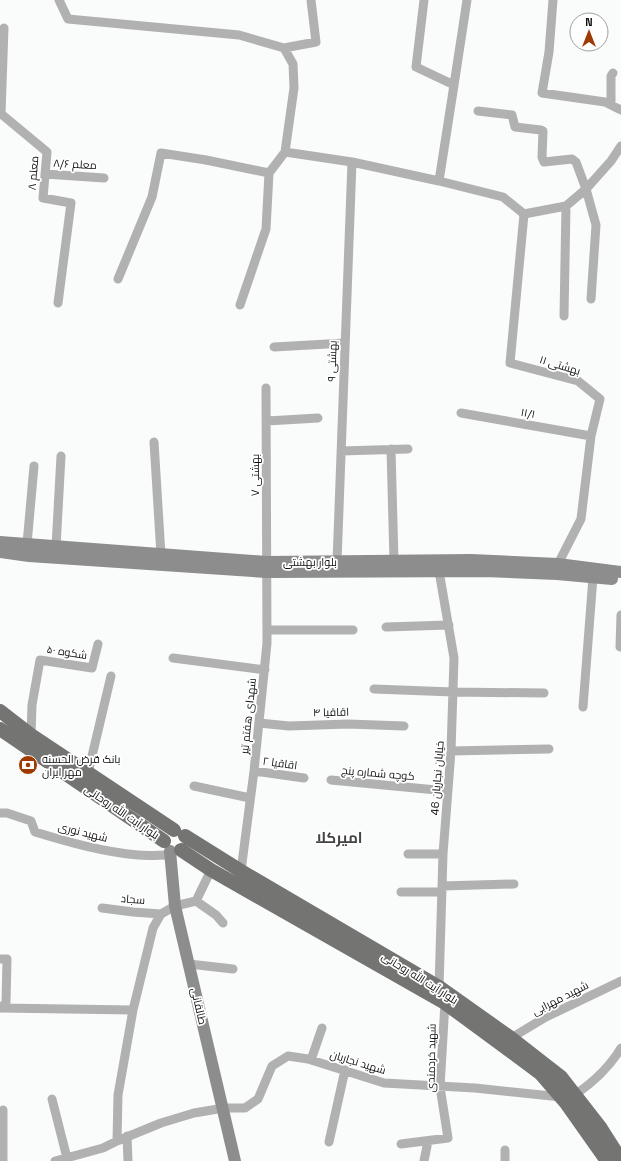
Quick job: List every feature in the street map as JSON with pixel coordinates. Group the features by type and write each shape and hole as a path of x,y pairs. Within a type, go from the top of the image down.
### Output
{"main road":[{"name":"بلوار بهشتی","path":"0,542 56,547 121,557 161,555 267,567 337,562 394,561 493,571 621,580"},
{"name":"بلوار بهشتی","path":"0,552 29,556 121,557 267,567 439,566 471,560 558,564 621,572"},
{"name":"بلوار آیت الله روحانی","path":"0,711 31,735 180,833 241,871 439,987 511,1038 561,1077 576,1094 600,1127 621,1160"},
{"name":"بلوار آیت الله روحانی","path":"0,730 171,849 211,870 321,934 445,1003 540,1073 561,1097 606,1161"},
{"path":"180,833 186,844 171,849 167,834 180,833"},
{"name":"طالقانی","path":"171,849 175,906 224,1108 235,1161"}],"street":[{"path":"59,0 68,19 239,35 284,48 316,42 311,0"},
{"path":"424,0 416,66 454,85"},
{"path":"439,181 467,0"},
{"path":"553,0 549,52 542,93 605,102 621,110"},
{"path":"0,114 4,28"},
{"path":"240,305 266,229 269,173 285,152 294,88 293,64 284,48"},
{"path":"611,105 611,76 613,73"},
{"path":"478,111 512,115 515,127 543,131 544,162 572,159 576,162 586,189 596,225 591,299"},
{"name":"معلم ۸","path":"0,114 47,152 43,198 71,203 58,303"},
{"path":"285,152 352,162 503,197 524,214 566,206 586,189 611,161 621,146"},
{"path":"118,279 152,197 161,153 206,160 269,173"},
{"path":"611,161 621,164"},
{"name":"بهشتی ۹","path":"337,562 352,162"},
{"name":"معلم ۸/۶","path":"45,174 104,178"},
{"path":"564,316 566,206"},
{"name":"بهشتی ۱۱","path":"524,214 510,363 578,381 600,399 591,436 581,519 558,564"},
{"path":"274,347 345,343"},
{"name":"بهشتی ۷","path":"266,388 267,567"},
{"name":"۱۱/۱","path":"461,414 591,436"},
{"path":"267,421 318,418"},
{"path":"154,442 161,555"},
{"path":"391,449 394,561"},
{"path":"341,451 408,449"},
{"path":"56,547 61,456"},
{"path":"27,544 34,466"},
{"name":"خیابان نجاریان 46","path":"439,566 454,658 451,751 443,854 439,987"},
{"name":"شهدای هفتم تیر","path":"241,871 268,643 267,567"},
{"path":"583,707 593,577"},
{"path":"620,647 621,615"},
{"path":"386,627 449,625"},
{"path":"267,630 353,630"},
{"name":"شکوه ۵۰","path":"31,735 32,706 40,660 92,668 98,644"},
{"path":"173,658 265,670"},
{"path":"88,773 111,676"},
{"path":"374,689 544,693"},
{"name":"اقاقیا ۴","path":"259,723 289,726 348,724 404,726"},
{"path":"451,751 548,749"},
{"name":"اقاقیا ۲","path":"254,771 304,778"},
{"name":"کوچه شماره پنج","path":"331,780 447,791"},
{"path":"194,786 250,798"},
{"name":"شهید نوری","path":"0,813 7,813 31,821 35,832 107,851 140,855 171,849"},
{"path":"408,854 443,854"},
{"path":"196,901 211,870"},
{"path":"401,892 514,884"},
{"path":"117,1141 118,1095 133,1010 154,928 161,914 175,906 196,901 216,915 223,923"},
{"name":"سجاد","path":"102,908 161,914"},
{"path":"0,959 7,959 6,1003 0,1009"},
{"path":"189,964 233,969"},
{"name":"شهید مهرابی","path":"511,1038 546,1017 621,981"},
{"name":"شهید خردمندی","path":"401,1144 448,1138 440,1087 445,1003"},
{"path":"0,1009 133,1010"},
{"path":"311,1060 322,1028"},
{"path":"576,1094 594,1082 615,1058 621,1048"},
{"name":"شهید نجاریان","path":"55,1161 103,1148 127,1136 194,1113 224,1108 245,1108 258,1099 272,1066 288,1056 311,1060 384,1083 475,1088 561,1097"},
{"path":"329,1142 345,1070"},
{"path":"52,1099 67,1158"},
{"path":"3,1110 3,1161"},
{"path":"127,1136 128,1161"},
{"path":"424,1161 428,1141"},
{"path":"505,1161 506,1150"}],"place":[{"name":"بانک قرض الحسنه مهر ایران","path":"28,765"}],"district":[{"name":"امیرکلا","path":"339,838"}]}
